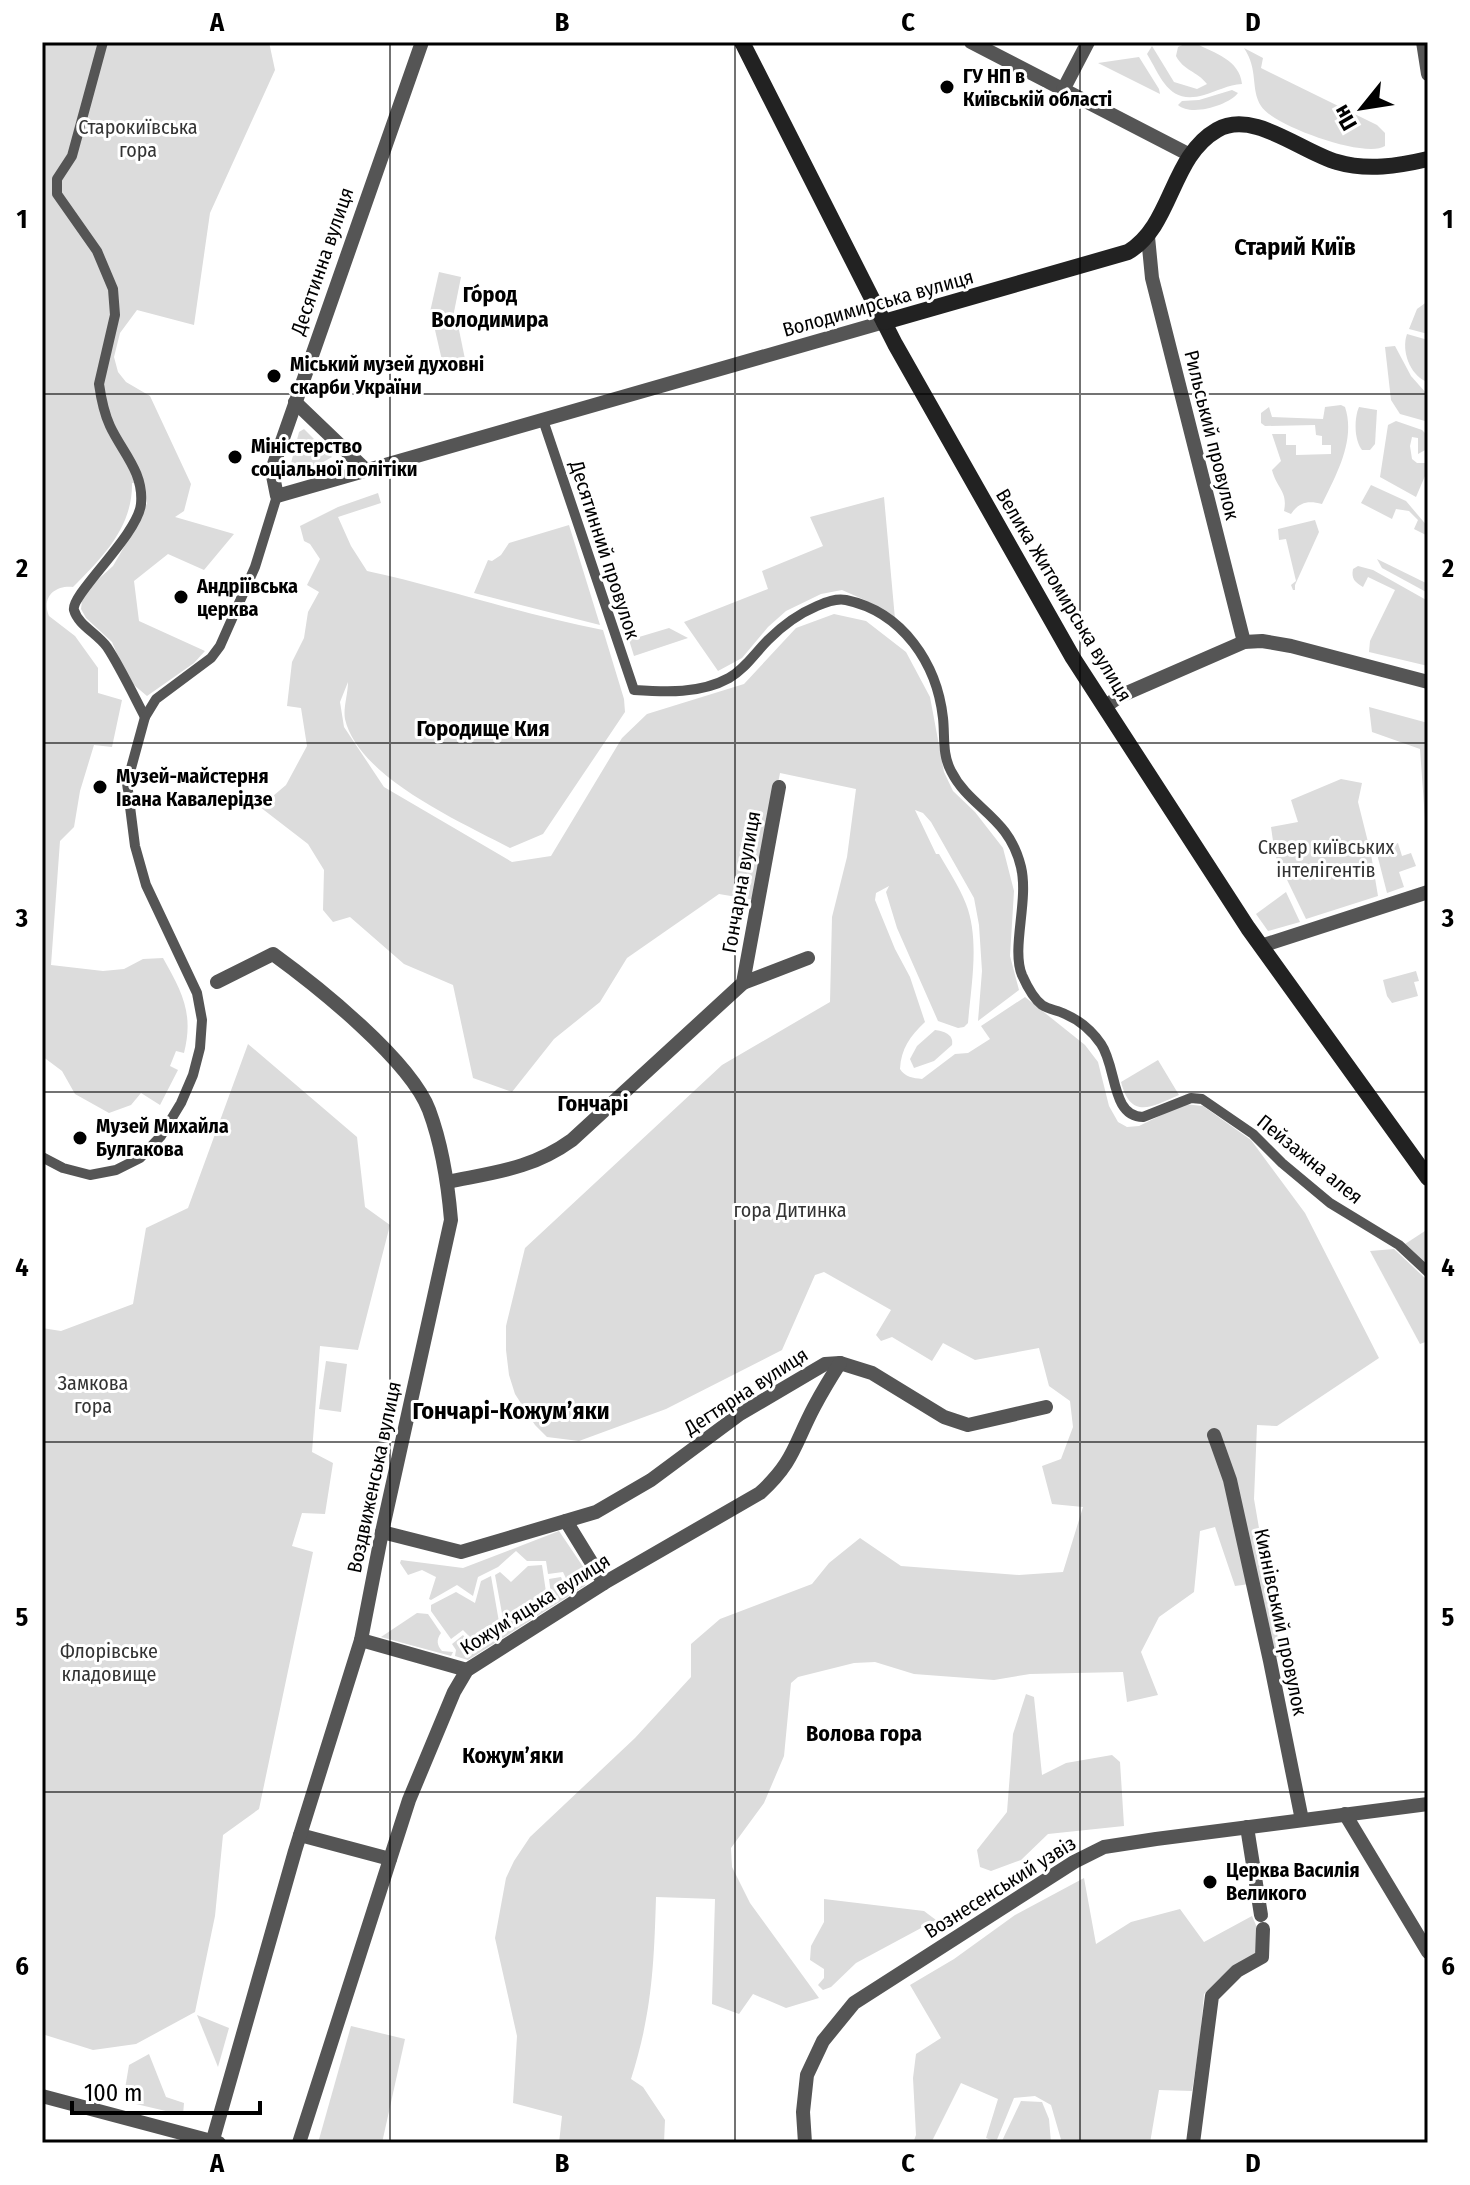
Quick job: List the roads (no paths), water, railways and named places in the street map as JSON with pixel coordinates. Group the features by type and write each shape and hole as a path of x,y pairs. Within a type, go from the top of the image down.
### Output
{"main road":[{"name":"Велика Житомирська вулиця","path":"742,42 884,322 1057,631 1261,946 1428,1178"},
{"path":"1148,237 1190,155 1220,128 1246,124 1337,162 1359,166 1387,167 1428,159"},
{"name":"Володимирська вулиця","path":"884,322 1113,258 1141,244 1148,237"}],"street":[{"path":"103,42 72,156 57,179 57,194 97,251 113,289 115,315 99,384 109,423 138,475 142,500 131,529 109,561 80,593 73,609 106,646 145,717"},
{"name":"Десятинна вулиця","path":"277,496 274,464 422,42"},
{"path":"971,42 1190,155"},
{"path":"1063,90 1088,42"},
{"path":"1423,42 1428,74"},
{"name":"Рильський провулок","path":"1148,237 1152,278 1244,642"},
{"name":"Володимирська вулиця","path":"277,496 884,322"},
{"path":"295,402 366,470"},
{"name":"Десятинний провулок","path":"543,420 634,690"},
{"path":"42,1157 63,1168 90,1175 116,1170 140,1158 181,1103 193,1075 200,1048 202,1020 197,993 146,885 135,846 127,783 145,717 156,699 211,658 220,646 255,567 277,496"},
{"name":"Пейзажна алея","path":"634,690 693,690 727,679 748,663 787,623 808,610 836,600 875,611 899,627 924,658 935,680 943,719 945,756 951,772 1000,824 1017,857 1024,892 1018,958 1023,978 1040,1004 1076,1019 1102,1045 1113,1070 1119,1102 1128,1114 1143,1117 1191,1098 1202,1099 1253,1134 1330,1203 1399,1245 1428,1272"},
{"path":"1106,706 1120,696 1244,642 1262,641 1291,646 1428,682"},
{"name":"Гончарна вулиця","path":"743,983 779,787"},
{"path":"1261,946 1428,892"},
{"name":"Воздвиженська вулиця","path":"197,993 273,954 305,977 395,1061 429,1109 447,1182 451,1220 361,1640 300,1835 215,2142"},
{"name":"Гончарна вулиця","path":"447,1182 533,1164 552,1155 743,983 808,958"},
{"name":"Дегтярна вулиця","path":"382,1532 461,1552 596,1512 651,1480 740,1414 816,1368 840,1363 872,1373 944,1417 968,1425 1046,1407"},
{"name":"Кожумʼяцька вулиця","path":"299,2143 409,1800 454,1692 467,1670 604,1583 760,1493 779,1476 792,1457 813,1408 840,1363"},
{"name":"Киянівський провулок","path":"1214,1435 1230,1480 1302,1820"},
{"path":"566,1521 604,1583"},
{"path":"361,1640 467,1670"},
{"name":"Вознесенський узвіз","path":"805,2143 804,2089 807,2075 823,2041 854,2003 1074,1862 1104,1847 1428,1804"},
{"path":"1345,1814 1428,1952"},
{"path":"1193,2143 1212,1996 1237,1971 1262,1957 1262,1922 1247,1827"},
{"path":"300,1835 390,1859"},
{"path":"42,2096 215,2142"}],"place":[{"name":"ГУ НП в Київській області","path":"947,87"},
{"name":"Міський музей духовні скарби України","path":"274,376"},
{"name":"Міністерство соціальної політіки","path":"235,457"},
{"name":"Андріївська церква","path":"181,597"},
{"name":"Музей-майстерня Івана Кавалерідзе","path":"100,787"},
{"name":"Музей Михайла Булгакова","path":"80,1138"},
{"name":"Церква Василія Великого","path":"1210,1882"}],"district":[{"name":"Старий Київ","path":"1295,247"},
{"name":"Го́род Володимира","path":"490,306"},
{"name":"Городище Кия","path":"483,728"},
{"name":"Гончарі","path":"593,1103"},
{"name":"Гончарі-Кожумʼяки","path":"511,1411"},
{"name":"Волова гора","path":"864,1733"},
{"name":"Кожумʼяки","path":"513,1755"}],"park label":[{"name":"Старокиївська гора","path":"138,138"},
{"name":"Сквер київських інтелігентів","path":"1326,858"},
{"name":"гора Дитинка","path":"790,1210"},
{"name":"Замкова гора","path":"93,1394"},
{"name":"Флорівське кладовище","path":"109,1662"}]}
